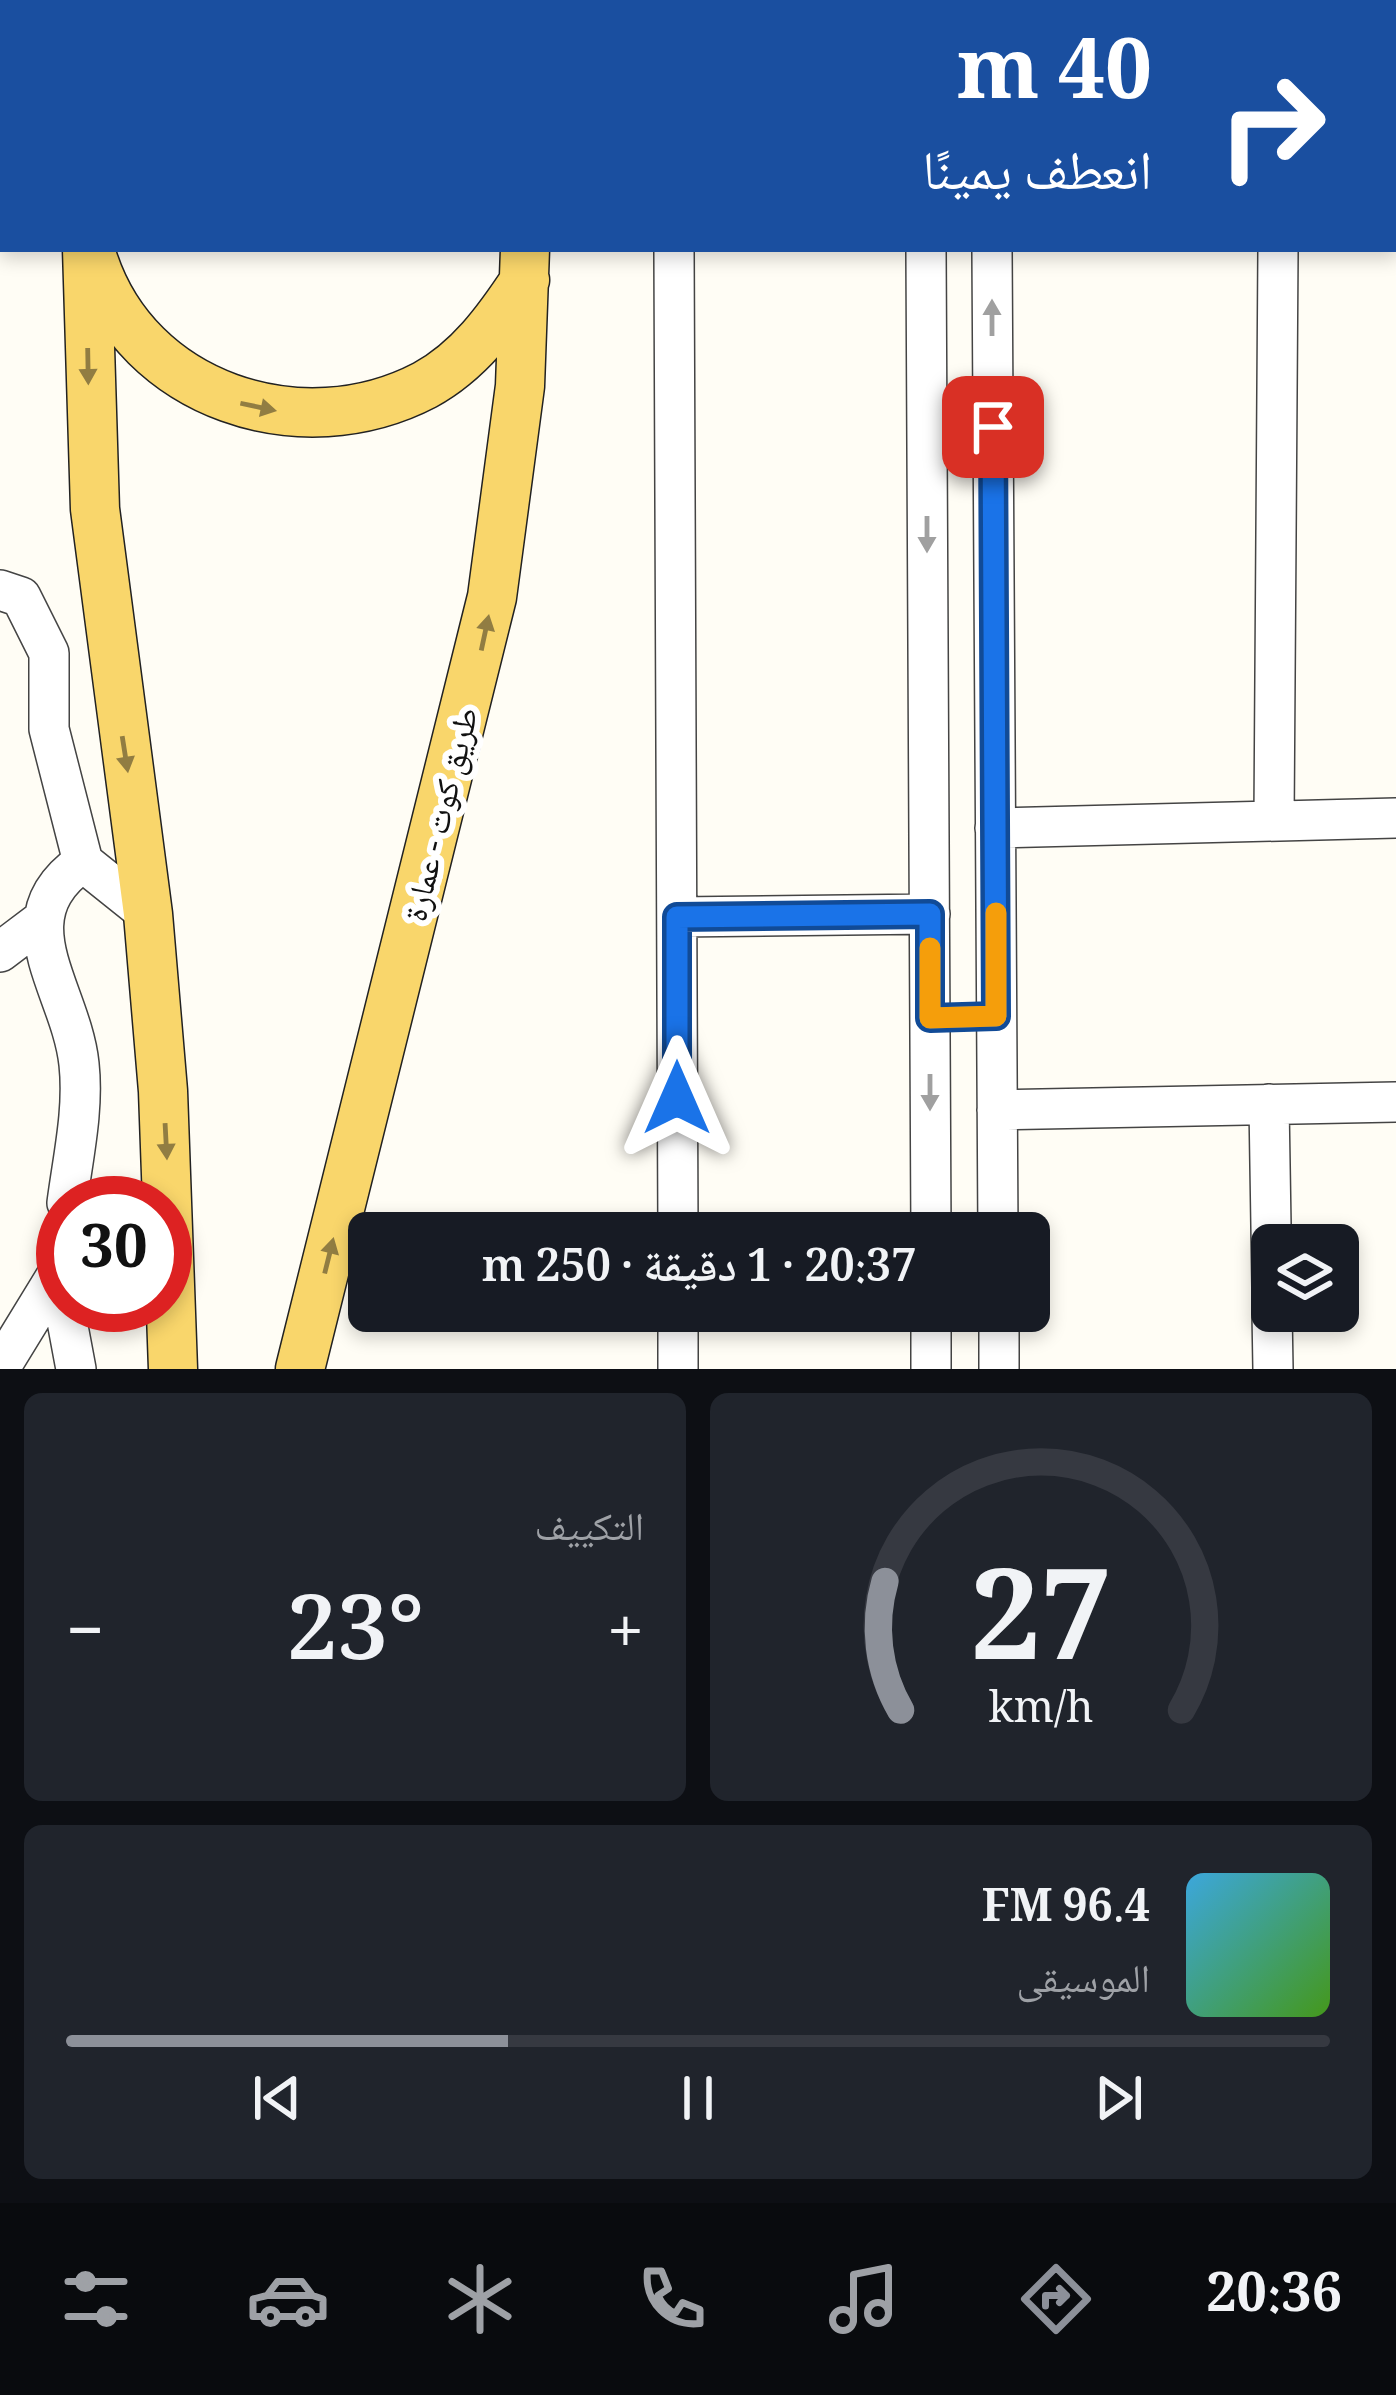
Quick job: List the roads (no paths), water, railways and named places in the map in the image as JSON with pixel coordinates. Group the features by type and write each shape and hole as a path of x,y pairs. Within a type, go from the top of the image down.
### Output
{"main road":[{"path":"89,252 95,508 148,914 164,1113 173,1369"},
{"path":"90,252 114,305 160,360 199,386 243,405 290,413 361,408 428,383 466,356 525,264"},
{"name":"طريق كوت - عمارة","path":"301,1369 492,597 509,492 525,264"}],"street":[{"path":"674,252 678,1212"},
{"path":"926,252 931,1212"},
{"path":"992,252 998,1212"},
{"path":"1274,820 1278,252"},
{"path":"0,590 21,597 49,652 49,729 83,862 148,914"},
{"path":"995,828 1396,818"},
{"path":"69,1176 79,1066 41,920 48,897 83,862"},
{"path":"677,917 930,914"},
{"path":"0,952 41,920"},
{"path":"930,1018 996,1016"},
{"path":"997,1110 1396,1102"},
{"path":"1269,1104 1271,1224"},
{"path":"3,1358 36,1313"},
{"path":"71,1332 76,1369"},
{"path":"678,1332 678,1369"},
{"path":"931,1332 931,1369"},
{"path":"998,1332 999,1369"},
{"path":"1272,1332 1273,1369"}]}
